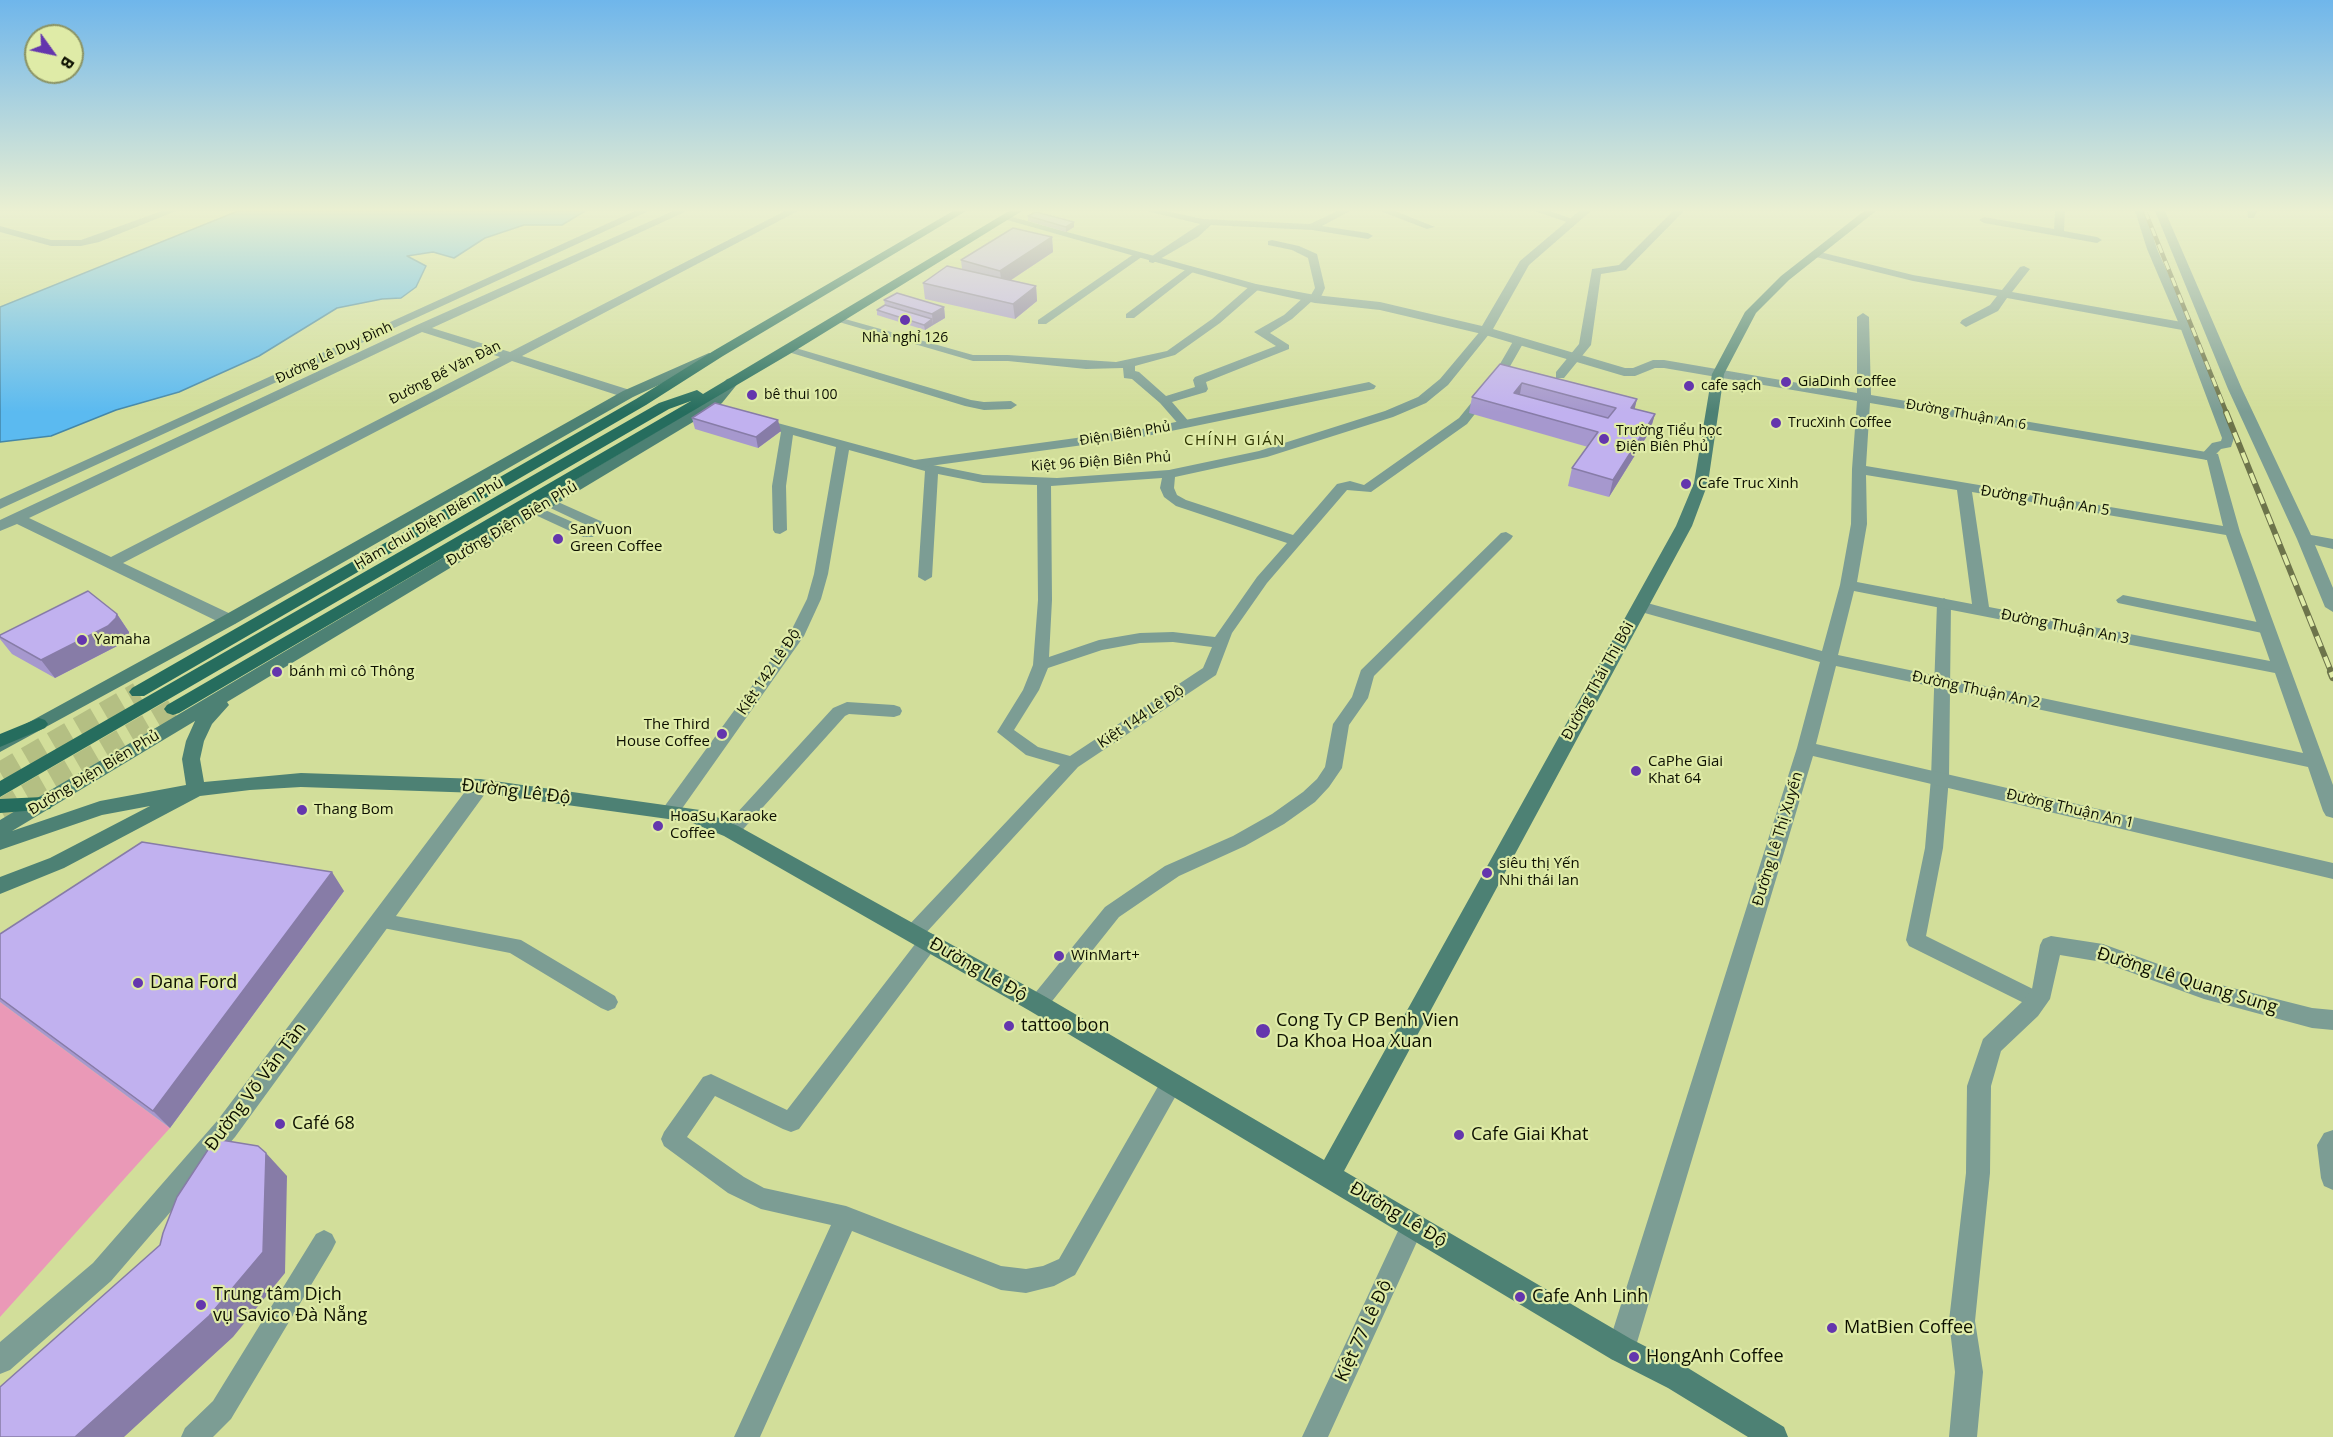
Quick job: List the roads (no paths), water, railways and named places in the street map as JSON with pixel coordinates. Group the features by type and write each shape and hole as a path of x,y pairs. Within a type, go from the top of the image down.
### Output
{"main road":[{"path":"719,353 847,278"},
{"name":"Đường Điện Biên Phủ","path":"732,382 907,278"},
{"name":"Hầm chui Điện Biên Phủ","path":"138,692 641,402 719,353"},
{"path":"0,790 664,406 732,382"},
{"name":"Hầm chui Điện Biên Phủ","path":"173,709 732,382"},
{"path":"0,741 39,724"},
{"path":"0,806 43,804"}],"street":[{"path":"0,505 497,278"},
{"name":"Đường Lê Duy Đình","path":"0,526 532,278"},
{"name":"Đường Bế Văn Đàn","path":"111,563 663,278"},
{"name":"Đường Thuận An 6","path":"1220,278 1312,298 1380,306 1486,331 1624,372 1635,372 1658,363 2210,457"},
{"name":"Kiệt 96 Điện Biên Phủ","path":"1486,331 1516,278"},
{"name":"Đường Thái Thị Bôi","path":"1329,1174 1684,526 1701,483 1718,374 1751,312 1766,295 1787,278"},
{"path":"1913,278 2182,326"},
{"path":"1966,323 1988,313 2007,294 2018,278"},
{"path":"2188,278 2216,346 2305,539 2333,607"},
{"name":"Đường Lê Thị Xuyến","path":"1622,1349 1806,748 1848,585 1859,524 1859,469 1864,398 1863,317"},
{"path":"421,328 628,394"},
{"path":"0,746 229,620 628,394 719,353"},
{"name":"Đường Điện Biên Phủ","path":"0,829 542,506 713,409 717,400 732,382"},
{"name":"Điện Biên Phủ","path":"915,464 1142,433 1370,386"},
{"path":"2210,457 2232,532 2333,811"},
{"name":"Đường Thuận An 5","path":"1859,469 2232,532"},
{"path":"1964,487 1981,610"},
{"path":"17,518 229,620"},
{"path":"2305,539 2333,544"},
{"name":"Đường Thuận An 3","path":"1848,585 2282,669"},
{"name":"Đường Thuận An 2","path":"1640,606 1830,659 2314,762"},
{"path":"0,886 57,863 196,790 191,759 195,741 204,722 223,702 252,679"},
{"name":"Đường Thuận An 1","path":"1806,748 2333,871"},
{"name":"Đường Lê Độ","path":"0,843 100,808 196,790 250,783 301,780 480,786 693,815 731,831 1038,1004 1622,1349 1678,1378 1774,1437"},
{"name":"Đường Võ Văn Tần","path":"0,1360 102,1272 226,1129 480,786"},
{"name":"Đường Lê Độ","path":"43,804 100,808"},
{"name":"Đường Lê Quang Sung","path":"1963,1437 1969,1372 1962,1321 1978,1173 1979,1086 1991,1046 2030,1009 2042,992 2051,945 2103,954 2204,990 2312,1018 2333,1020"},
{"path":"2333,1141 2329,1145 2333,1178"}],"lane":[{"path":"1042,322 1106,278"},
{"path":"1131,316 1179,278"},
{"path":"1164,400 1202,389 1199,380 1285,347 1260,332 1268,330 1288,317 1312,298 1320,288 1318,278"},
{"path":"1560,375 1585,345 1595,278"},
{"path":"2165,278 2185,324 2228,438 2226,444 2217,446 2210,457"},
{"path":"838,320 974,358 1008,358 1086,366 1130,364 1164,356 1177,350 1216,321 1255,287"},
{"name":"Kiệt 96 Điện Biên Phủ","path":"742,417 932,469 983,479 1044,482 1169,474 1262,454 1389,414 1414,403 1444,382 1486,331"},
{"name":"Kiệt 144 Lê Độ","path":"846,1217 761,1198 736,1185 672,1139 711,1084 791,1122 921,937 1072,763 1210,671 1225,632 1296,541 1345,485 1366,489 1462,421 1498,377 1519,340"},
{"path":"789,349 969,403 984,406 1011,405"},
{"path":"1130,364 1128,375 1135,375 1164,400 1185,424"},
{"path":"780,530 779,486 788,429"},
{"name":"Kiệt 142 Lê Độ","path":"670,812 796,636 810,608 821,574 843,446"},
{"path":"925,578 932,469"},
{"path":"1169,474 1167,488 1171,496 1181,503 1296,541"},
{"path":"1044,482 1045,600 1041,665 1031,690 1005,732 1032,751 1072,763"},
{"path":"542,506 594,530"},
{"path":"1038,1004 1112,912 1172,871 1239,841 1278,819 1310,797 1333,768 1341,724 1360,698 1367,674 1506,536"},
{"path":"2123,600 2267,629"},
{"path":"1944,603 1940,778 1934,848 1916,940 2036,1000"},
{"path":"1041,665 1099,645 1140,638 1173,637 1221,643"},
{"path":"731,831 839,712 847,708 894,711"},
{"path":"380,921 514,946 608,1002"},
{"path":"747,1437 846,1217 1001,1278 1026,1281 1045,1278 1066,1267 1172,1083"},
{"name":"Kiệt 77 Lê Độ","path":"1315,1437 1413,1224"},
{"path":"194,1437 222,1410 324,1242"}],"water":[{"path":"72,278 420,278 416,287 401,298 382,299 337,308 259,356 179,392 116,410 51,436 0,442 0,307"}],"tunnel":[{"path":"0,772 138,692"},
{"path":"0,809 173,709"}],"railway":[{"path":"2172,278 2227,414"},
{"path":"2226,412 2332,674"},
{"path":"2331,672 2333,677"}],"place":[{"name":"Nhà nghỉ 126","path":"905,320"},
{"name":"GiaDinh Coffee","path":"1786,382"},
{"name":"cafe sạch","path":"1689,386"},
{"name":"bê thui 100","path":"752,395"},
{"name":"TrucXinh Coffee","path":"1776,423"},
{"name":"Trường Tiểu học Điện Biên Phủ","path":"1604,439"},
{"name":"Cafe Truc Xinh","path":"1686,484"},
{"name":"SanVuon Green Coffee","path":"558,539"},
{"name":"Yamaha","path":"82,640"},
{"name":"bánh mì cô Thông","path":"277,672"},
{"name":"The Third House Coffee","path":"722,734"},
{"name":"CaPhe Giai Khat 64","path":"1636,771"},
{"name":"Thang Bom","path":"302,810"},
{"name":"HoaSu Karaoke Coffee","path":"658,826"},
{"name":"siêu thị Yến Nhi thái lan","path":"1487,873"},
{"name":"WinMart+","path":"1059,956"},
{"name":"Dana Ford","path":"138,983"},
{"name":"tattoo bon","path":"1009,1026"},
{"name":"Cong Ty CP Benh Vien Da Khoa Hoa Xuan","path":"1263,1031"},
{"name":"Café 68","path":"280,1124"},
{"name":"Cafe Giai Khat","path":"1459,1135"},
{"name":"Cafe Anh Linh","path":"1520,1297"},
{"name":"Trung tâm Dịch vụ Savico Đà Nẵng","path":"201,1305"},
{"name":"MatBien Coffee","path":"1832,1328"},
{"name":"HongAnh Coffee","path":"1634,1357"}],"district":[{"name":"CHÍNH GIÁN","path":"1235,441"}]}
